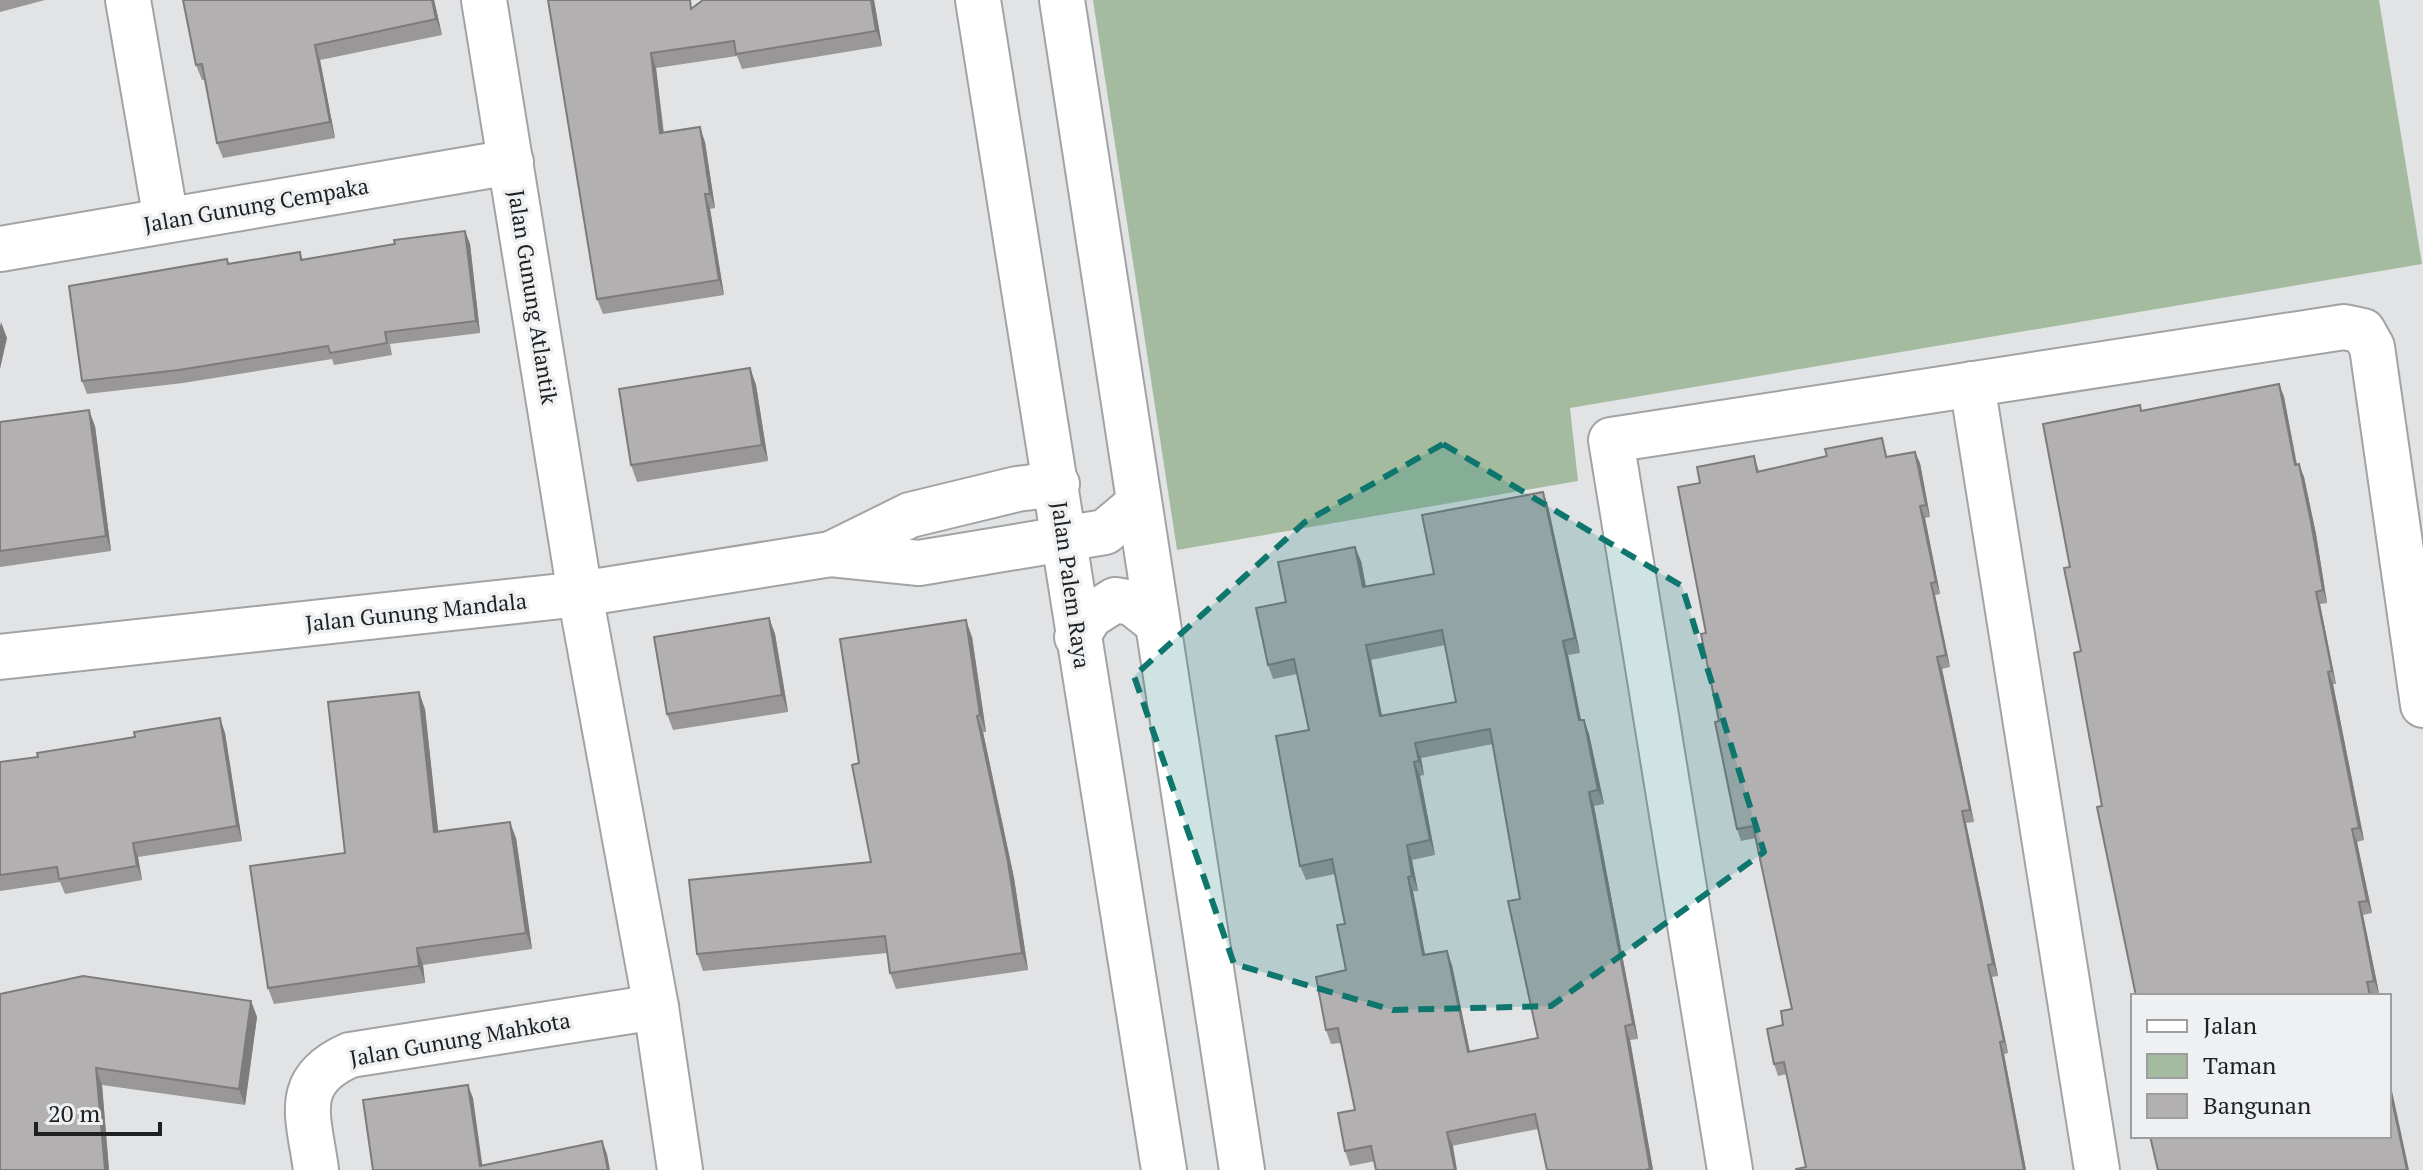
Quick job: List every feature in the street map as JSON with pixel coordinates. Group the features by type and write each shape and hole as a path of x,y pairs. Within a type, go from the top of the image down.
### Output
{"street":[{"path":"128,0 166,220"},
{"name":"Jalan Gunung Atlantik","path":"484,0 580,594"},
{"name":"Jalan Palem Raya","path":"978,0 1164,1170"},
{"path":"1062,0 1137,505 1242,1170"},
{"name":"Jalan Gunung Cempaka","path":"0,249 511,162"},
{"path":"1730,1170 1611,440 2344,327 2363,331 2372,347 2423,705"},
{"path":"1972,384 2097,1170"},
{"name":"Jalan Gunung Mandala","path":"831,554 910,515 1017,489 1057,484"},
{"name":"Jalan Gunung Mandala","path":"0,657 580,594 831,554 919,563 1105,532 1137,505"},
{"path":"580,594 656,1007 680,1170"},
{"path":"1077,637 1090,616 1115,600 1132,603 1156,622"},
{"name":"Jalan Gunung Mahkota","path":"316,1170 307,1101 314,1080 327,1065 350,1055 656,1007"}],"highlighted area":[{"path":"1443,444 1682,586 1764,852 1551,1006 1393,1010 1234,964 1134,676 1305,522"}],"green space":[{"path":"1093,0 2379,0 2422,264 1570,408 1578,481 1177,550"}],"building":[{"path":"183,0 432,0 436,19 315,45 330,122 217,143 202,64 196,65"},
{"path":"548,0 690,0 691,9 703,0 871,0 876,31 736,54 734,41 651,53 660,133 700,127 710,194 705,194 719,280 597,299"},
{"path":"465,231 476,321 385,332 387,343 330,353 328,346 179,370 82,381 69,286 227,259 228,264 300,252 301,260 395,244 394,240"},
{"path":"750,368 762,445 631,465 619,389"},
{"path":"2279,384 2295,465 2299,464 2311,522 2323,590 2316,592 2332,671 2328,672 2359,828 2352,829 2367,901 2359,902 2374,981 2367,982 2370,994 2136,994 2097,807 2102,806 2074,653 2081,651 2064,568 2070,567 2043,424 2140,405 2141,411"},
{"path":"89,410 106,536 0,551 0,422"},
{"path":"1882,438 1886,457 1915,452 1926,505 1920,506 1936,582 1931,583 1946,655 1937,657 1970,810 1962,811 1993,964 1988,965 2004,1041 2000,1042 2024,1170 1796,1170 1806,1167 1784,1062 1774,1064 1767,1029 1783,1025 1781,1011 1792,1009 1753,826 1737,829 1715,722 1719,721 1701,634 1706,633 1678,487 1700,483 1697,467 1754,456 1757,472 1827,456 1825,449"},
{"path":"1543,492 1575,638 1563,641 1579,720 1584,720 1598,790 1589,792 1633,1024 1625,1026 1650,1169 1547,1170 1535,1114 1447,1132 1455,1170 1376,1170 1371,1146 1345,1151 1338,1113 1355,1110 1338,1028 1326,1030 1316,977 1346,970 1337,925 1345,924 1332,859 1300,866 1276,736 1309,730 1294,659 1268,665 1256,608 1286,602 1278,562 1355,547 1363,587 1434,574 1422,515","holes":["1442,630 1456,702 1380,716 1366,645","1490,729 1520,899 1508,901 1538,1038 1468,1052 1447,951 1423,955 1408,877 1412,876 1407,845 1430,840 1414,762 1419,761 1415,743"]},
{"path":"769,618 782,695 667,714 654,637"},
{"path":"966,620 980,715 977,716 1008,862 1022,953 890,973 885,936 697,954 689,880 871,862 852,765 859,763 840,639"},
{"path":"419,692 434,832 510,822 526,933 417,948 419,966 268,988 250,866 345,853 328,702"},
{"path":"220,718 237,826 133,843 137,866 59,879 57,867 0,875 0,762 135,737 134,732"},
{"path":"83,976 251,1001 239,1089 96,1068 105,1170 0,1170 0,994"},
{"path":"468,1085 480,1166 602,1141 608,1170 373,1170 363,1100"},
{"path":"2391,1095 2407,1170 2158,1170 2150,1138 2391,1138"}]}
